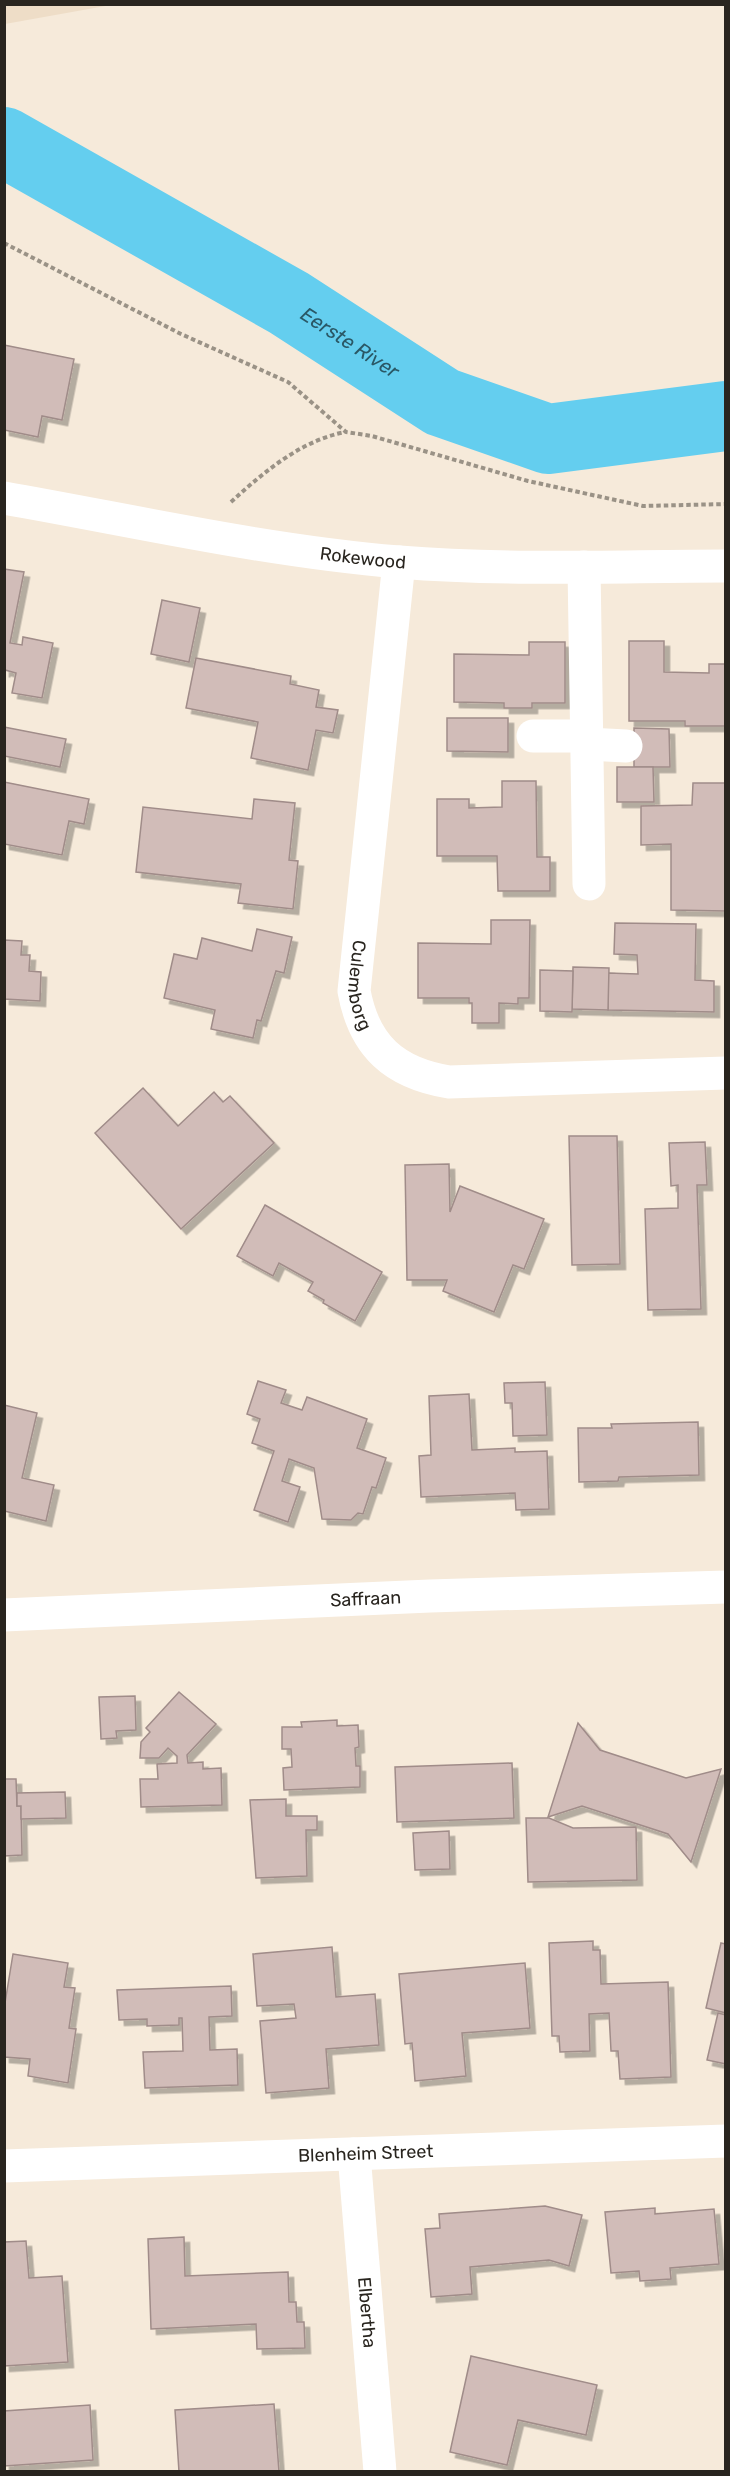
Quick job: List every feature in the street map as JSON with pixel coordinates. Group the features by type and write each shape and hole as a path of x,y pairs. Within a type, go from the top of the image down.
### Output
{"street":[{"name":"Rokewood","path":"4,498 274,546 399,562 584,567 726,566"},
{"name":"Culemborg","path":"399,562 354,991 358,1015 369,1035 385,1054 405,1070 430,1079 449,1082 726,1072"},
{"path":"584,567 589,884"},
{"path":"533,736 626,746"},
{"name":"Saffraan","path":"4,1616 418,1597 726,1587"},
{"name":"Blenheim Street","path":"4,2166 726,2142"},
{"name":"Elbertha","path":"354,2154 380,2472"}],"path":[{"path":"4,243 180,334 288,382 346,432"},
{"path":"230,503 264,472 311,443 346,432 372,436 528,481 643,506 726,504"}],"shaded area":[{"path":"5,4 111,4 111,5 5,24"}],"building":[{"path":"4,345 74,359 62,420 42,416 38,437 4,430"},
{"path":"4,569 24,572 10,643 22,645 23,637 53,643 42,698 12,693 16,673 5,670 4,672"},
{"path":"162,600 200,608 189,662 151,654"},
{"path":"629,641 664,641 664,672 709,673 709,664 726,664 725,726 685,726 685,721 629,721"},
{"path":"529,642 565,642 565,703 532,703 532,708 504,708 504,703 454,702 454,654 529,655"},
{"path":"196,658 291,676 290,684 319,690 316,707 338,710 333,733 316,730 308,770 251,758 258,722 186,708"},
{"path":"447,718 508,718 508,752 447,751"},
{"path":"4,727 66,739 60,767 4,756"},
{"path":"634,728 669,729 670,767 634,767"},
{"path":"617,767 653,767 654,802 617,802"},
{"path":"502,781 536,781 537,857 550,857 550,891 498,891 497,856 437,856 437,799 469,799 469,808 502,807"},
{"path":"4,782 89,799 84,824 69,821 62,855 4,844"},
{"path":"693,783 726,783 726,911 671,910 671,844 641,845 641,806 692,805"},
{"path":"254,799 295,803 289,860 298,861 293,909 238,903 241,884 136,872 143,807 252,819"},
{"path":"491,920 530,920 529,998 518,998 518,1004 499,1003 499,1023 472,1023 472,1003 469,1003 469,998 418,998 418,943 491,944"},
{"path":"615,923 696,924 695,980 714,981 714,1012 608,1010 608,973 638,974 637,955 614,954"},
{"path":"257,929 292,937 284,973 276,971 261,1021 257,1020 253,1038 211,1029 215,1010 164,998 174,954 197,959 202,938 252,951"},
{"path":"4,940 22,941 21,955 30,955 29,971 41,972 40,1001 4,999"},
{"path":"573,967 609,968 608,1010 572,1009"},
{"path":"540,970 573,971 572,1012 540,1011"},
{"path":"143,1088 178,1126 214,1092 223,1102 230,1096 274,1143 181,1229 95,1133"},
{"path":"569,1136 617,1136 620,1264 572,1265"},
{"path":"705,1142 707,1185 697,1185 701,1309 648,1310 645,1209 678,1208 678,1185 671,1186 669,1143"},
{"path":"449,1164 450,1212 460,1186 544,1219 524,1269 513,1265 494,1312 443,1291 447,1280 407,1280 405,1165"},
{"path":"265,1205 382,1272 355,1321 323,1303 324,1300 308,1291 313,1282 279,1263 273,1276 237,1256"},
{"path":"258,1381 286,1390 281,1403 302,1410 307,1397 367,1419 357,1448 386,1458 376,1488 372,1487 363,1514 358,1513 351,1520 322,1519 314,1468 289,1459 282,1481 300,1487 288,1522 254,1510 274,1451 252,1443 260,1419 247,1414"},
{"path":"545,1382 547,1435 513,1436 512,1403 505,1403 504,1383"},
{"path":"469,1394 472,1450 515,1448 515,1452 547,1451 549,1509 516,1510 515,1493 421,1497 419,1456 431,1455 429,1396"},
{"path":"4,1405 37,1413 22,1478 54,1485 46,1521 4,1511"},
{"path":"698,1422 699,1475 619,1477 618,1481 579,1482 578,1428 612,1428 611,1424"},
{"path":"179,1692 216,1724 187,1755 188,1763 203,1762 203,1769 221,1768 222,1805 141,1807 140,1779 158,1779 157,1764 177,1763 177,1756 168,1748 159,1758 140,1758 141,1742 150,1732 146,1728"},
{"path":"135,1696 136,1730 116,1731 117,1738 101,1739 99,1697"},
{"path":"337,1720 337,1726 358,1725 359,1747 355,1748 356,1766 360,1766 360,1787 284,1790 283,1768 292,1767 291,1749 282,1749 282,1727 302,1727 301,1722"},
{"path":"578,1723 600,1750 686,1778 721,1769 691,1862 668,1834 582,1806 548,1817"},
{"path":"512,1763 514,1818 397,1822 395,1767"},
{"path":"4,1779 16,1779 17,1806 21,1806 22,1855 4,1856"},
{"path":"65,1792 66,1818 21,1819 21,1806 17,1806 17,1793"},
{"path":"286,1799 286,1816 317,1816 317,1830 306,1830 307,1876 256,1878 250,1800"},
{"path":"526,1818 549,1818 573,1828 636,1827 637,1880 528,1882"},
{"path":"449,1831 450,1869 415,1870 413,1833"},
{"path":"593,1941 593,1950 600,1950 601,1984 668,1982 671,2077 620,2079 618,2051 611,2051 609,2013 589,2014 590,2051 560,2052 559,2036 552,2036 549,1943"},
{"path":"721,1943 726,1944 726,2013 706,2008"},
{"path":"332,1947 336,1997 375,1994 379,2045 326,2049 329,2088 266,2093 260,2021 296,2018 294,2004 257,2006 253,1954"},
{"path":"13,1954 68,1963 64,1987 75,1988 69,2028 76,2029 68,2083 28,2076 30,2059 4,2057 4,2009"},
{"path":"525,1963 530,2028 462,2033 466,2076 415,2081 412,2043 405,2044 399,1974"},
{"path":"231,1986 232,2016 209,2017 210,2050 237,2049 238,2085 145,2088 143,2052 183,2051 182,2018 179,2018 179,2025 147,2026 147,2019 119,2020 117,1990"},
{"path":"718,2013 726,2015 726,2064 707,2060"},
{"path":"545,2206 582,2215 569,2266 549,2260 470,2267 472,2294 431,2297 425,2229 440,2228 439,2214"},
{"path":"655,2208 655,2214 714,2209 719,2264 670,2268 671,2279 640,2281 639,2271 611,2273 605,2212"},
{"path":"184,2237 185,2276 288,2272 289,2302 296,2302 297,2322 304,2322 305,2348 257,2349 256,2324 151,2329 148,2239"},
{"path":"26,2241 29,2278 62,2276 68,2362 4,2366 4,2242"},
{"path":"471,2356 597,2385 586,2435 518,2420 507,2465 450,2452"},
{"path":"274,2404 279,2472 179,2472 175,2410"},
{"path":"90,2405 93,2460 4,2466 4,2411"}],"waterway":[{"name":"Eerste River","path":"4,142 289,303 442,402 548,439 726,416"}]}
